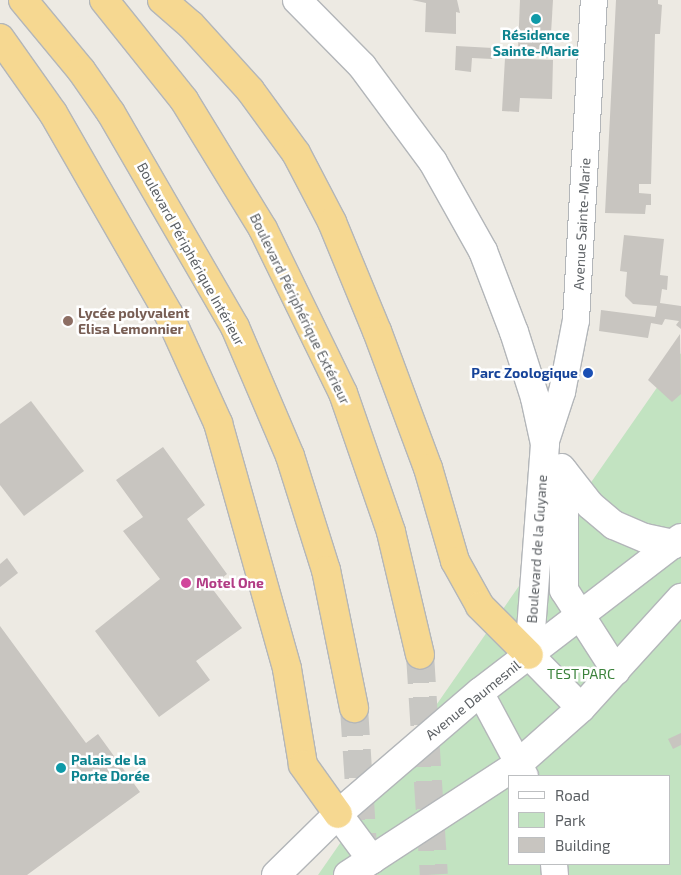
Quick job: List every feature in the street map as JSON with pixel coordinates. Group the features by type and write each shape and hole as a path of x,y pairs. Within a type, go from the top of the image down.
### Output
{"highway":[{"name":"Boulevard Périphérique Intérieur","path":"23,0 81,70 111,113 235,327 290,456 326,570 354,708"},
{"name":"Boulevard Périphérique Extérieur","path":"104,0 184,100 214,148 263,229 343,393 391,532 420,655"},
{"path":"162,0 191,25 250,90 296,153 332,222 376,331 428,468 455,561 480,606 529,655"},
{"path":"0,38 53,113 169,315 218,423 287,669 303,765 338,814"}],"street":[{"name":"Boulevard de la Guyane","path":"297,0 362,66 392,104 433,162 483,251 512,325 527,369 544,444 529,655"},
{"name":"Avenue Sainte-Marie","path":"544,444 562,392 576,320 594,0"},
{"name":"Boulevard de la Guyane","path":"544,444 564,472 564,590 616,671"},
{"path":"564,472 590,505 614,525 645,538 677,541"},
{"name":"Avenue Daumesnil","path":"276,875 338,814 480,692 677,541"},
{"path":"480,692 522,770 616,671 681,598"},
{"path":"529,655 581,708"},
{"path":"348,875 508,778"},
{"path":"338,814 372,860"}],"green space":[{"name":"TEST PARC","path":"681,353 681,875 318,875"}],"building":[{"path":"412,0 457,0 460,13 456,12 456,34 425,32 426,3"},
{"name":"Résidence Sainte-Marie","path":"520,0 553,0 550,50 518,49"},
{"path":"616,0 658,0 658,4 662,5 660,34 655,34 651,184 639,184 639,193 651,194 651,205 646,205 645,214 605,213"},
{"path":"456,46 493,48 492,59 472,58 471,72 455,70"},
{"path":"505,58 553,60 552,99 520,98 519,112 502,111"},
{"path":"624,235 664,239 660,275 668,276 667,290 662,289 660,303 681,306 681,329 676,325 679,321 665,319 662,325 651,323 648,338 599,331 601,310 655,317 657,306 633,304 625,296 627,272 620,271"},
{"path":"680,334 681,394 672,402 648,380"},
{"path":"31,401 84,471 24,516 0,485 0,424"},
{"name":"Motel One","path":"163,447 205,505 187,519 227,574 211,587 242,628 196,661 210,680 159,717 95,631 160,579 123,531 143,517 116,480"},
{"path":"7,558 18,573 0,587 0,564"},
{"name":"Palais de la Porte Dorée","path":"0,626 86,743 98,734 140,792 27,875 0,875"},
{"path":"681,733 681,745 673,749 668,739"}],"tunnel":[{"path":"420,655 434,875"},
{"path":"354,708 364,861"}],"place":[{"name":"Résidence Sainte-Marie","path":"536,19"},
{"name":"Lycée polyvalent Elisa Lemonnier","path":"68,321"},
{"name":"Parc Zoologique","path":"588,373"},
{"name":"Motel One","path":"186,583"},
{"name":"Palais de la Porte Dorée","path":"61,768"}]}
